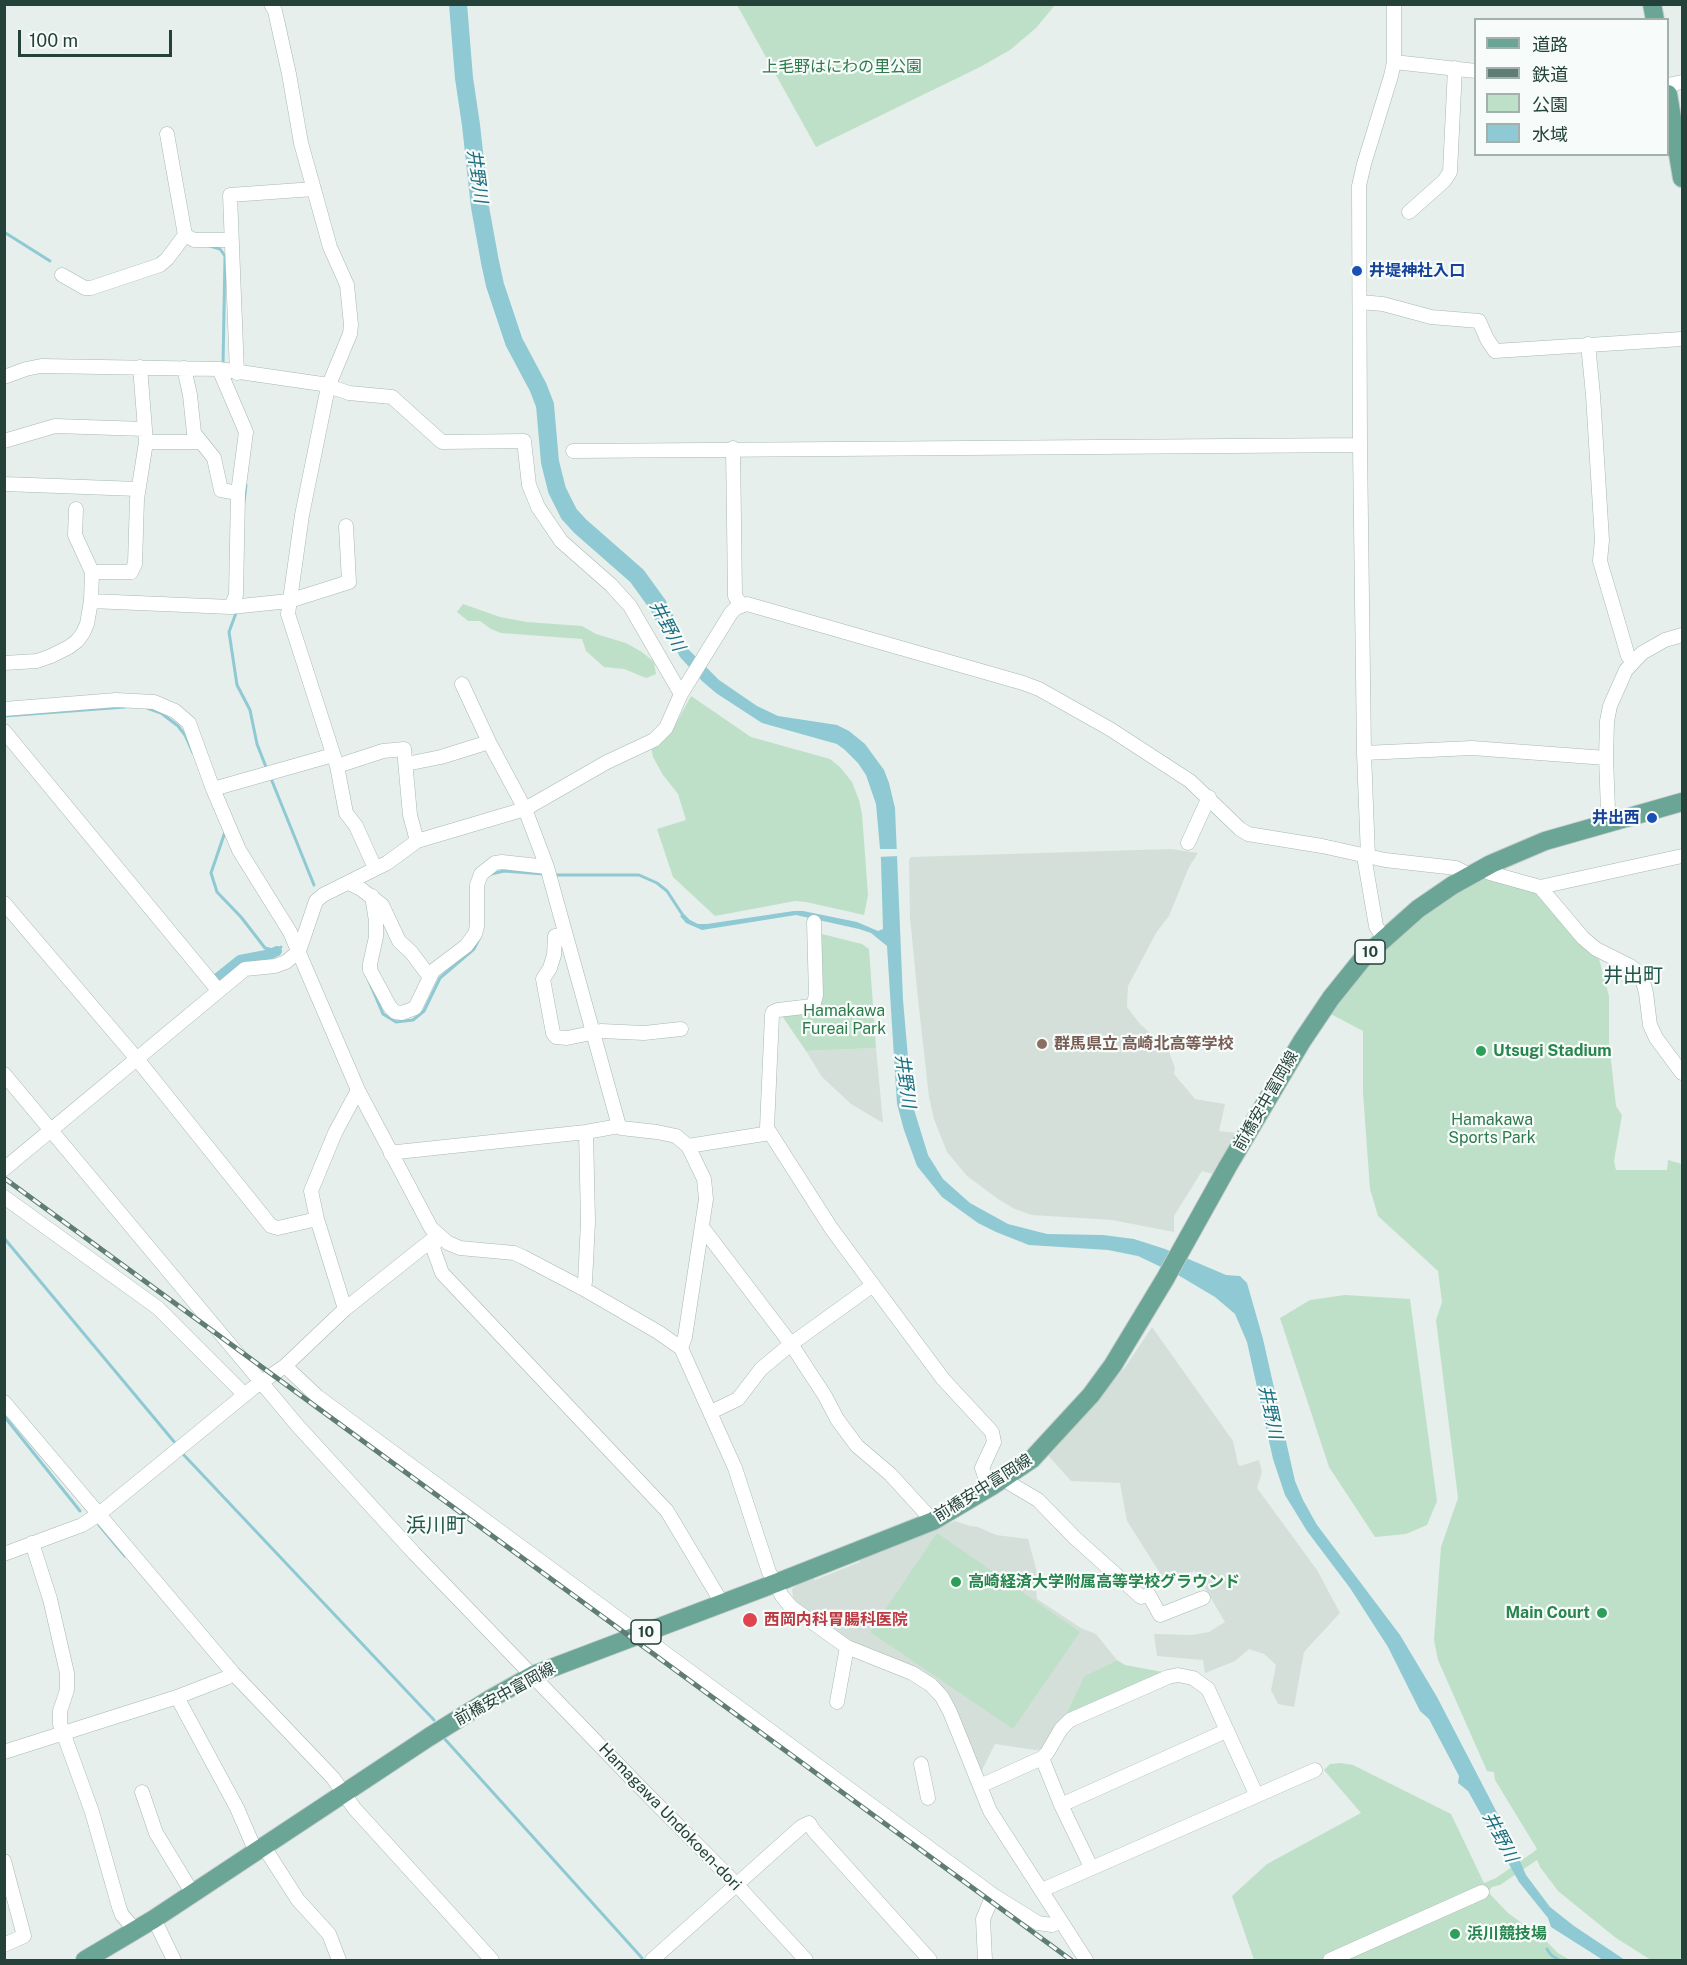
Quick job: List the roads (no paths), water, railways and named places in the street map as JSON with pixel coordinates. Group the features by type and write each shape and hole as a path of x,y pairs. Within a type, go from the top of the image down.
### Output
{"main road":[{"path":"1669,100 1683,178"},
{"name":"前橋安中富岡線","path":"85,1960 193,1894 456,1720 533,1675 933,1521 1032,1459 1091,1395 1124,1347 1233,1157 1316,1019 1364,957 1418,909 1476,872 1545,841 1683,802"}],"street":[{"path":"271,4 275,11 289,74 299,134 330,248 347,285 351,313 350,334 328,387 302,515 288,614 335,761 346,813 356,826 375,868"},
{"path":"1384,939 1376,926 1366,857 1359,186 1394,62 1394,4"},
{"path":"1394,62 1474,70"},
{"path":"1409,212 1444,181 1449,172 1455,68"},
{"path":"62,275 85,288 160,266 185,235 167,134"},
{"path":"237,373 230,195 314,189"},
{"path":"185,235 194,240 230,240"},
{"path":"1360,302 1399,307 1431,317 1479,321 1495,351 1683,339"},
{"path":"1588,344 1601,518 1600,561 1628,656 1632,662"},
{"path":"4,377 41,366 219,369 322,384 349,393 392,397 442,442 524,441 529,485 538,507 561,541 611,585 630,606 681,694"},
{"path":"92,572 125,573 134,569 138,489 146,436 140,367"},
{"path":"184,368 190,395 194,433 214,458 221,490 238,493"},
{"path":"219,369 246,432 238,493 236,590 231,607"},
{"path":"4,441 55,426 201,442"},
{"path":"573,450 1360,445"},
{"path":"733,448 735,596 741,605"},
{"path":"4,484 138,489"},
{"path":"4,663 37,661 69,647 83,633 91,601 92,572 75,535 76,509"},
{"path":"91,601 231,607 289,601 350,582 346,526"},
{"path":"5,1169 245,969 275,966 286,962 300,951 317,899 387,863 417,842 525,809 607,762 654,740 666,728 689,680 732,613 741,605 754,606 1039,689 1110,729 1190,781 1248,834 1322,846 1366,857 1456,868 1464,872 1490,873 1540,887 1683,856"},
{"path":"1611,822 1608,810 1606,758 1608,711 1632,662 1648,648 1683,635"},
{"path":"462,684 489,742 525,809 548,872 619,1126"},
{"path":"4,709 116,700 154,702 175,711 189,723 213,789 239,850 300,951 358,1090 426,1219 438,1235 448,1243 460,1248 514,1253 582,1288 681,1348 735,1468 769,1572 782,1596 791,1606 846,1647 912,1673 931,1685 942,1697 990,1810 1086,1960"},
{"path":"4,731 218,990"},
{"path":"406,764 441,757 489,742"},
{"path":"1364,753 1472,748 1606,758"},
{"path":"213,789 335,761 405,749 410,815 417,842"},
{"path":"1188,843 1209,797"},
{"path":"372,896 376,938 370,970 390,1007 395,1012 402,1013 415,1008 433,971 466,946 475,934 477,885 481,874 487,868 502,862 548,872"},
{"path":"349,883 372,896 382,905 399,941 411,952 429,976"},
{"path":"1540,887 1596,949 1641,974 1650,1025 1656,1038 1682,1073"},
{"path":"4,903 137,1059 272,1226 278,1228 317,1219"},
{"path":"818,922 814,1004 778,1010 771,1016 766,1122 770,1133 831,1228 873,1286 943,1379 992,1432 994,1442 982,1468 986,1479 1011,1484 1038,1500 1141,1597 1149,1594 1160,1615 1203,1598"},
{"path":"565,935 555,936 554,955 543,979 553,1033 556,1037 567,1038 601,1031 644,1033 681,1029"},
{"name":"Hamagawa Undokoen-dori","path":"4,1074 297,1425 414,1553 737,1885 806,1960"},
{"path":"345,1310 317,1219 311,1191 335,1133 358,1090"},
{"path":"391,1154 586,1132 619,1126 676,1136 688,1146 706,1188 685,1337 681,1348"},
{"path":"582,1288 585,1282 588,1222 586,1132"},
{"path":"688,1146 770,1133"},
{"path":"4,1197 158,1308 244,1395"},
{"path":"702,1227 790,1344 825,1396 837,1419 857,1446 890,1474 933,1521"},
{"path":"4,1554 82,1525 99,1514 244,1395 285,1366 345,1310 438,1235"},
{"path":"438,1235 433,1248 442,1273 666,1511 722,1603"},
{"path":"711,1412 738,1399 761,1369 790,1344 873,1286"},
{"path":"285,1366 318,1397 993,1895 1038,1923 1052,1925 1060,1921"},
{"path":"4,1402 233,1673 333,1778 354,1808 492,1960"},
{"path":"32,1543 50,1599 67,1673 67,1690 60,1711 63,1732 92,1812 119,1907 122,1915 135,1931"},
{"path":"837,1702 846,1647"},
{"path":"4,1752 177,1697 226,1678 233,1673"},
{"path":"980,1786 1042,1758 1061,1729 1070,1720 1173,1676 1193,1678 1208,1689 1256,1794"},
{"path":"177,1697 260,1850 329,1934 339,1960"},
{"path":"1061,1805 1226,1731"},
{"path":"1042,1758 1061,1805 1091,1867"},
{"path":"921,1764 928,1798"},
{"path":"1042,1890 1315,1770"},
{"path":"142,1792 156,1833 193,1894"},
{"path":"652,1960 801,1827 809,1823 930,1960"},
{"path":"4,1861 24,1936 4,1945"},
{"path":"1330,1960 1482,1892"},
{"path":"985,1960 983,1918 993,1895"},
{"path":"154,1919 174,1960"}],"water":[{"path":"664,603 687,648 719,680 757,706 778,716 837,725 849,731 865,744 884,770 895,808 903,1000 912,1103 928,1155 943,1179 970,1203 1008,1224 1047,1234 1103,1235 1134,1239 1165,1249 1226,1275 1240,1276 1247,1283 1263,1339 1295,1481 1303,1500 1317,1525 1400,1635 1437,1697 1508,1834 1526,1875 1550,1907 1625,1960 1603,1960 1551,1927 1548,1918 1519,1882 1468,1791 1458,1783 1459,1776 1429,1719 1420,1711 1388,1647 1350,1588 1307,1531 1285,1495 1273,1459 1247,1342 1235,1314 1215,1297 1178,1275 1138,1256 1108,1250 1029,1245 978,1223 942,1197 917,1166 897,1104 887,946 871,933 796,915 702,930 686,923 680,916 684,914 698,924 707,924 803,911 857,922 878,931 883,929 881,860 876,804 866,775 858,763 837,744 762,723 716,693 680,657 656,608"}],"waterway":[{"name":"井野川","path":"458,4 464,78 480,207 490,262 495,285 514,342 545,405 550,462 557,490 569,514 580,526 637,576 658,605 669,627"},
{"path":"4,232 50,261"},
{"path":"210,246 220,249 225,256 223,365"},
{"path":"244,502 246,485"},
{"path":"236,613 229,632 237,685 250,710 257,744 266,767"},
{"path":"4,716 125,707"},
{"path":"147,708 161,713 178,726 193,753"},
{"path":"272,781 314,885"},
{"path":"225,832 211,873 217,892 241,917 265,948 277,951 281,947"},
{"path":"491,874 504,871 544,874"},
{"path":"553,875 639,875 657,883 667,891 684,917"},
{"path":"366,974 383,1014 396,1022 413,1020 424,1011 440,978 474,949 480,937"},
{"path":"215,980 240,960 277,951"},
{"path":"4,1238 176,1444"},
{"path":"4,1416 80,1511"},
{"path":"182,1453 434,1720"},
{"path":"99,1525 125,1556"},
{"path":"443,1737 642,1958"},
{"path":"1547,1949 1559,1960"}],"railway":[{"path":"4,1178 1071,1960"}],"place":[{"name":"井堤神社入口","path":"1357,271"},
{"name":"井出西","path":"1652,818"},
{"name":"群馬県立 高崎北高等学校","path":"1042,1044"},
{"name":"Utsugi Stadium","path":"1481,1051"},
{"name":"高崎経済大学附属高等学校グラウンド","path":"956,1582"},
{"name":"Main Court","path":"1602,1613"},
{"name":"西岡内科胃腸科医院","path":"750,1620"},
{"name":"浜川競技場","path":"1455,1934"}],"district":[{"name":"井出町","path":"1633,976"},
{"name":"浜川町","path":"436,1526"}],"park label":[{"name":"上毛野はにわの里公園","path":"842,67"},
{"name":"Hamakawa Fureai Park","path":"844,1020"},
{"name":"Hamakawa Sports Park","path":"1492,1129"}]}
